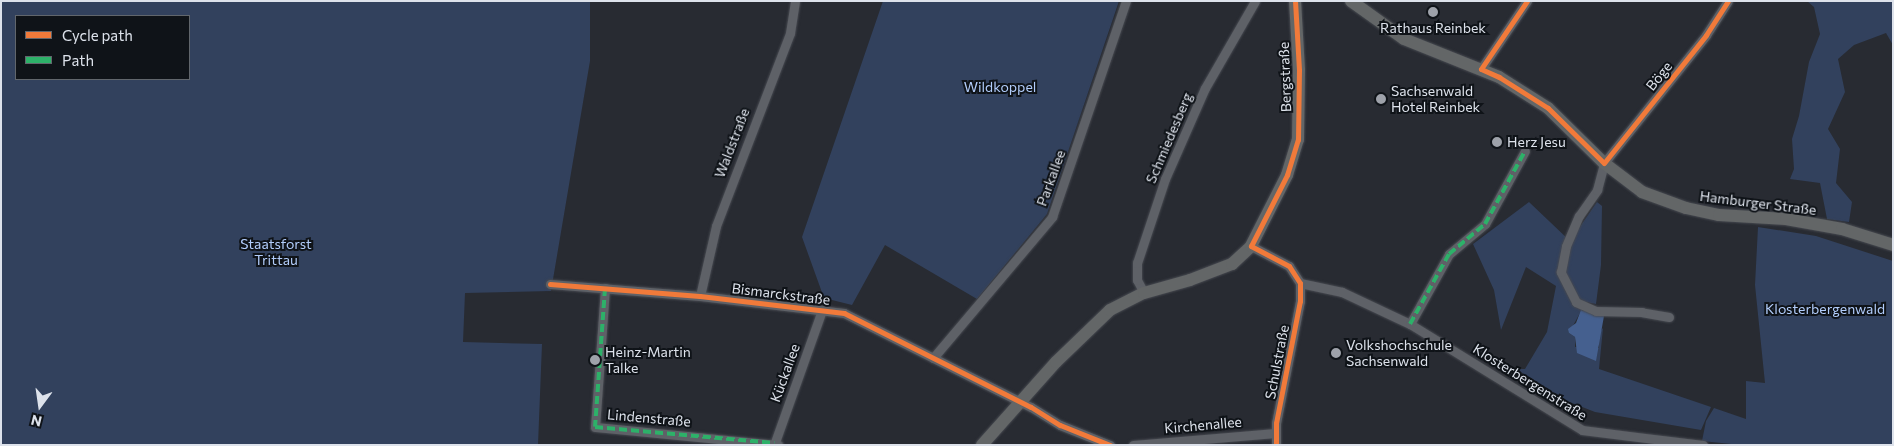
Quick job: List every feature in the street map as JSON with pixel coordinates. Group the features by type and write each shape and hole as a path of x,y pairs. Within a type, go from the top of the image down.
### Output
{"main road":[{"name":"Bergstraße","path":"982,445 1019,402 1110,310 1144,292 1190,280 1230,265 1251,246 1271,211 1295,151 1299,70 1294,1"},
{"name":"Hamburger Straße","path":"1351,1 1404,39 1499,76 1548,108 1604,163 1642,192 1686,208 1718,215 1786,219 1842,229 1893,245"}],"street":[{"name":"Waldstraße","path":"700,296 716,226 790,33 795,1"},
{"name":"Parkallee","path":"933,358 1052,217 1126,1"},
{"name":"Schmiedesberg","path":"1144,292 1137,280 1137,263 1165,179 1205,88 1255,1"},
{"path":"1480,69 1527,1"},
{"name":"Böge","path":"1604,163 1706,35 1728,1"},
{"path":"1410,324 1449,254 1485,224 1525,151"},
{"path":"1604,163 1597,190 1579,216 1566,246 1561,272 1564,281 1572,298 1589,309 1669,317"},
{"path":"1251,246 1290,266 1300,283"},
{"name":"Klosterbergenstraße","path":"1300,283 1349,295 1410,324 1569,425 1595,434 1703,445"},
{"name":"Schulstraße","path":"1276,445 1275,433 1300,302 1300,283"},
{"name":"Bismarckstraße","path":"550,284 700,296 844,313 1019,402"},
{"name":"Lindenstraße","path":"605,288 595,427 775,444"},
{"name":"Kückallee","path":"775,444 822,310"},
{"path":"1019,402 1060,426 1110,445"},
{"name":"Kirchenallee","path":"1133,445 1275,433"},
{"path":"1593,445 1595,434"}],"green space":[{"name":"Staatsforst Trittau","path":"1,1 590,1 590,61 551,291 465,293 463,342 542,344 538,445 1,445"},
{"name":"Wildkoppel","path":"883,1 1119,1 1047,214 977,299 885,245 852,305 824,298 802,237"},
{"path":"1807,1 1893,1 1893,45 1886,33 1854,45 1838,59 1845,92 1828,129 1840,149 1836,183 1852,202 1849,222 1827,219 1820,183 1790,179 1794,169 1792,139 1799,116 1809,62 1820,34 1814,7"},
{"path":"1529,202 1570,241 1597,202 1602,206 1601,265 1596,304 1586,302 1569,333 1575,337 1575,347 1599,348 1598,334 1603,328 1599,369 1711,407 1701,430 1595,412 1567,401 1516,369 1525,369 1547,332 1556,286 1526,267 1501,330 1494,290 1473,244"},
{"name":"Klosterbergenwald","path":"1758,227 1816,236 1893,261 1893,445 1741,445 1702,441 1706,421 1714,408 1746,419 1746,381 1765,383 1755,285"}],"shaded area":[{"path":"1581,310 1604,316 1596,361 1577,353 1575,337 1569,333 1568,329 1576,323"}],"marked path":[{"path":"1410,324 1449,254 1485,224 1525,151"},
{"path":"605,288 595,427 774,443"}],"cycle path":[{"path":"1276,445 1276,423 1300,301 1300,283 1289,266 1251,246 1287,175 1298,140 1299,70 1295,1"},
{"path":"1527,1 1481,69 1499,77 1548,108 1604,163 1706,35 1728,1"},
{"path":"550,284 700,296 844,313 1031,407 1060,425 1110,445"}],"place":[{"name":"Rathaus Reinbek","path":"1433,12"},
{"name":"Sachsenwald Hotel Reinbek","path":"1381,99"},
{"name":"Herz Jesu","path":"1497,142"},
{"name":"Volkshochschule Sachsenwald","path":"1336,353"},
{"name":"Heinz-Martin Talke","path":"595,360"}]}
